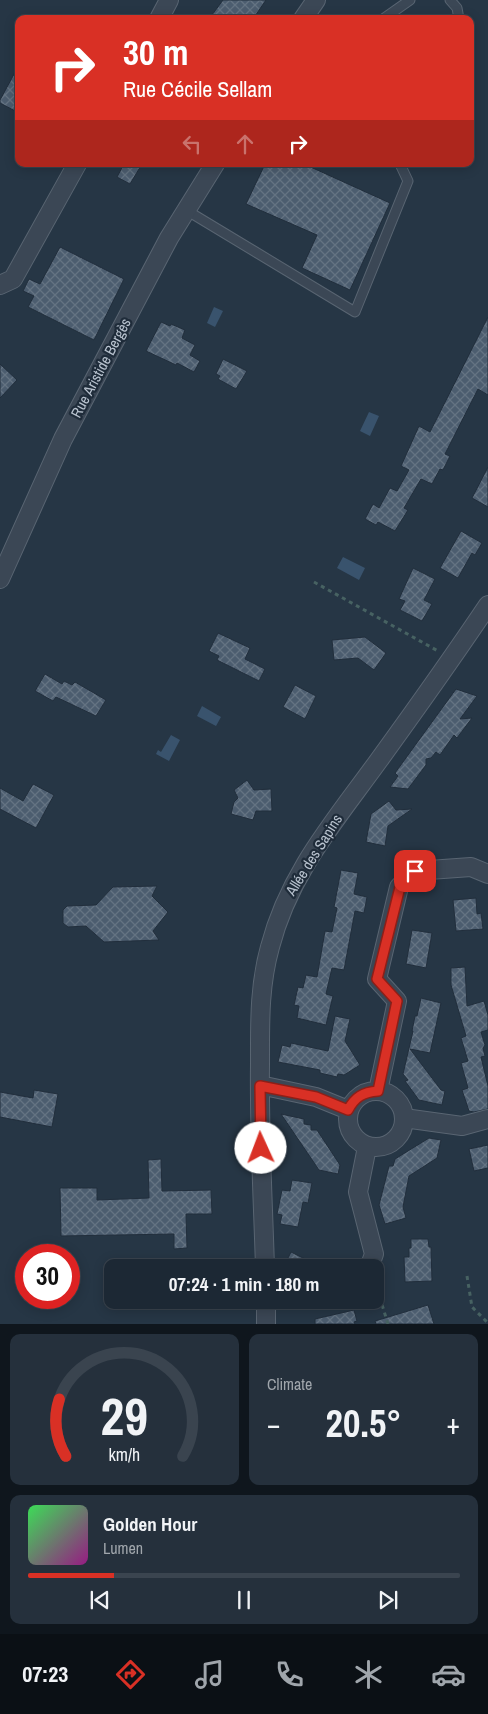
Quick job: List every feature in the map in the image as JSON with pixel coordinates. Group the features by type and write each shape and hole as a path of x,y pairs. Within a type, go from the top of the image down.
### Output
{"street":[{"path":"161,15 169,0"},
{"path":"306,15 316,0"},
{"path":"0,285 12,279 75,167"},
{"name":"Rue Aristide Bergès","path":"2,569 64,439 169,238 212,167"},
{"name":"Allée des Sapins","path":"265,1259 260,1086 261,996 265,969 281,911 292,886 317,845 452,659 488,605"},
{"path":"378,1091 397,1001 377,979 400,887 415,871 471,866 488,874"},
{"path":"260,1086 316,1097 348,1110"},
{"path":"378,1091 386,1092 399,1102 404,1118 403,1127 399,1136 393,1142 376,1148 367,1147 359,1143 352,1136 348,1128 348,1110 360,1096 368,1092 378,1091"},
{"path":"404,1118 462,1126 488,1119"},
{"path":"367,1147 358,1192 374,1254 372,1259"},
{"path":"266,1309 266,1324"}],"lane":[{"path":"389,15 410,0"},
{"path":"450,0 458,8 459,15"},
{"path":"186,210 355,312 408,181 401,167"}],"path":[{"path":"314,582 452,659"},
{"path":"467,1276 472,1307 488,1323"},
{"path":"383,1309 388,1324"}],"water":[{"path":"214,307 223,311 215,327 207,323"},
{"path":"369,412 379,416 370,436 360,431"},
{"path":"343,557 365,568 359,580 337,568"},
{"path":"202,706 221,717 216,726 197,716"},
{"path":"171,735 180,740 169,761 156,754 158,750 161,752"}],"building":[{"path":"223,0 266,0 256,15 212,15"},
{"path":"15,72 15,111 0,103"},
{"path":"122,167 140,167 130,184 117,177"},
{"path":"264,167 311,167 390,203 350,290 302,268 317,235 246,204"},
{"path":"60,247 124,279 94,340 28,307 34,296 23,291 29,279 40,284"},
{"path":"488,317 488,395 478,389 445,454 450,456 443,470 440,469 432,484 421,479 404,508 408,510 395,531 378,522 376,525 365,519 373,504 379,508 390,488 397,491 409,470 401,466 419,426 430,432"},
{"path":"161,322 185,330 182,338 195,345 190,355 200,361 194,372 146,351"},
{"path":"223,359 247,371 236,389 218,379 220,376 216,374"},
{"path":"0,364 17,380 0,398"},
{"path":"488,467 488,507 472,498"},
{"path":"461,531 482,543 475,555 472,553 458,578 440,568"},
{"path":"413,568 435,579 424,600 432,604 422,621 400,610 405,601 399,599"},
{"path":"218,633 250,648 245,659 265,669 259,681 217,660 219,656 209,651"},
{"path":"365,637 386,653 374,670 358,658 334,660 332,640"},
{"path":"45,674 62,684 64,681 72,685 75,682 106,700 96,716 56,697 53,701 35,691"},
{"path":"295,685 316,696 305,719 283,707"},
{"path":"456,689 477,696 460,719 472,718 457,738 454,735 440,755 436,752 431,758 426,759 426,765 408,789 390,787 398,776 395,773"},
{"path":"247,780 254,790 271,789 272,811 256,811 253,820 231,814 234,802 238,798 234,790"},
{"path":"33,784 54,795 36,828 0,809 0,788 23,801"},
{"path":"389,801 396,810 412,809 388,826 385,846 366,842 371,814"},
{"path":"341,870 358,873 354,894 367,897 364,913 355,911 344,970 332,968 326,994 333,996 326,1025 297,1018 299,1006 294,1005 298,987 303,988 306,975 317,977 325,931 332,932 337,908 334,907"},
{"path":"157,886 152,896 168,912 153,931 159,940 104,942 86,926 68,927 63,923 63,910 67,906 96,905 113,887"},
{"path":"476,898 477,914 481,913 483,929 456,931 453,900"},
{"path":"412,930 432,933 426,968 406,964"},
{"path":"465,967 467,1006 484,1001 488,1015 488,1030 481,1032 485,1045 483,1048 485,1056 481,1057 488,1086 488,1109 474,1112 469,1111 462,1090 468,1088 461,1063 468,1061 461,1038 466,1036 451,985 451,968"},
{"path":"421,998 441,1003 430,1053 410,1049 441,1090 445,1091 442,1105 419,1100 405,1081 408,1080 403,1074 415,1016 417,1016"},
{"path":"335,1016 350,1019 345,1041 360,1065 344,1075 338,1074 337,1077 320,1073 320,1070 278,1062 282,1045 290,1047 291,1043 328,1051"},
{"path":"34,1090 58,1094 52,1127 0,1117 0,1092 33,1098"},
{"path":"281,1114 304,1119 304,1124 311,1125 311,1130 317,1130 340,1165 338,1174 319,1170"},
{"path":"429,1138 441,1140 437,1158 409,1176 403,1207 406,1218 385,1224 379,1205 389,1166 393,1166 395,1159"},
{"path":"488,1145 488,1168 474,1171 469,1149"},
{"path":"161,1159 162,1191 211,1190 212,1214 186,1214 187,1248 174,1249 174,1234 61,1236 60,1188 97,1188 97,1200 149,1198 148,1160"},
{"path":"292,1180 312,1183 308,1203 303,1202 298,1227 280,1224 282,1215 277,1214 282,1190 290,1191"},
{"path":"411,1239 428,1239 429,1247 431,1247 432,1281 405,1282 404,1257 409,1257"},
{"path":"291,1252 305,1259 288,1259"},
{"path":"428,1305 434,1324 376,1324 375,1321"},
{"path":"354,1310 357,1321 354,1322 355,1324 315,1324 315,1319"}],"route":[{"path":"261,1148 260,1086 316,1097 348,1110 360,1096 368,1092 378,1091 397,1001 377,979 400,887 415,871"}]}
